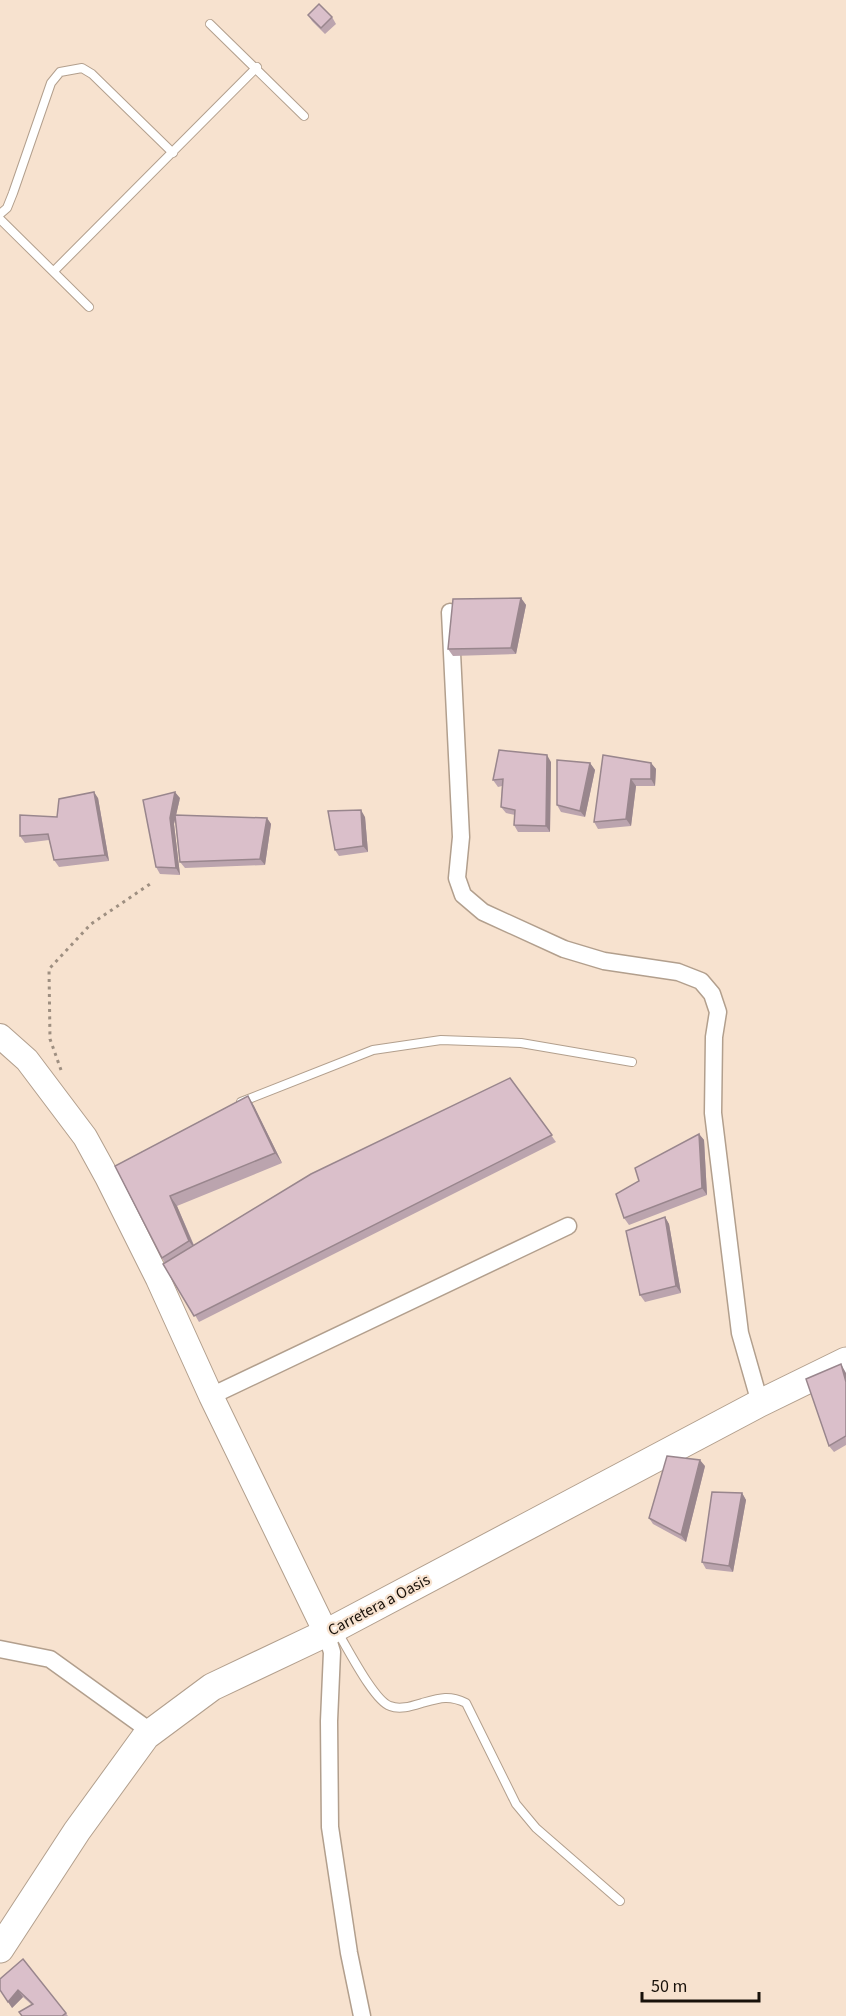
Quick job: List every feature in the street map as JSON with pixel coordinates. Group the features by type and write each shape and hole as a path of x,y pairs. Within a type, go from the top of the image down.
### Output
{"main road":[{"name":"Carretera a Oasis","path":"0,1949 77,1831 150,1731 212,1687 330,1631 760,1403 846,1361"}],"street":[{"path":"450,612 461,837 457,878 464,895 483,912 564,949 604,961 678,972 701,981 712,993 718,1012 714,1038 712,1113 724,1193 740,1333 760,1403"},
{"path":"0,1036 27,1060 112,1174 211,1396 330,1631 332,1652 329,1721 330,1827 349,1953 362,2016"},
{"path":"211,1396 568,1226"},
{"path":"0,1649 50,1659 150,1731"}],"lane":[{"path":"210,24 257,67 304,116"},
{"path":"54,271 257,67"},
{"path":"0,214 7,208 51,83 60,72 82,68 92,74 173,153"},
{"path":"0,219 88,307"},
{"path":"231,1108 250,1097 373,1050 441,1040 520,1043 632,1062"},
{"path":"330,1631 374,1692 389,1706 407,1707 439,1698 454,1697 466,1703 488,1743 516,1804 536,1828 620,1901"}],"path":[{"path":"62,1072 50,1039 49,969 91,924 153,882"}],"building":[{"path":"319,4 332,17 321,28 308,15"},
{"path":"521,598 511,648 448,649 453,599"},
{"path":"499,750 547,755 546,826 514,825 515,810 501,807 503,779 493,780"},
{"path":"603,755 651,763 651,779 631,779 626,819 594,822"},
{"path":"557,760 590,763 580,811 557,805"},
{"path":"94,792 105,855 54,860 48,834 20,836 20,815 57,817 59,799"},
{"path":"175,792 170,818 176,868 156,867 143,800"},
{"path":"361,810 363,846 335,850 328,811"},
{"path":"175,815 267,818 260,859 180,862"},
{"path":"510,1078 552,1135 194,1316 163,1264 311,1174"},
{"path":"248,1096 275,1153 170,1196 189,1241 162,1258 115,1166"},
{"path":"699,1134 702,1188 624,1218 616,1194 639,1181 635,1168"},
{"path":"665,1217 676,1286 640,1295 626,1231"},
{"path":"841,1364 846,1382 846,1436 829,1446 806,1379"},
{"path":"667,1456 700,1460 681,1535 649,1518"},
{"path":"712,1492 742,1493 729,1566 702,1562"},
{"path":"23,1959 66,2013 62,2016 22,2016 19,2012 33,2004 18,1990 8,2002 0,1990 0,1979"}]}
